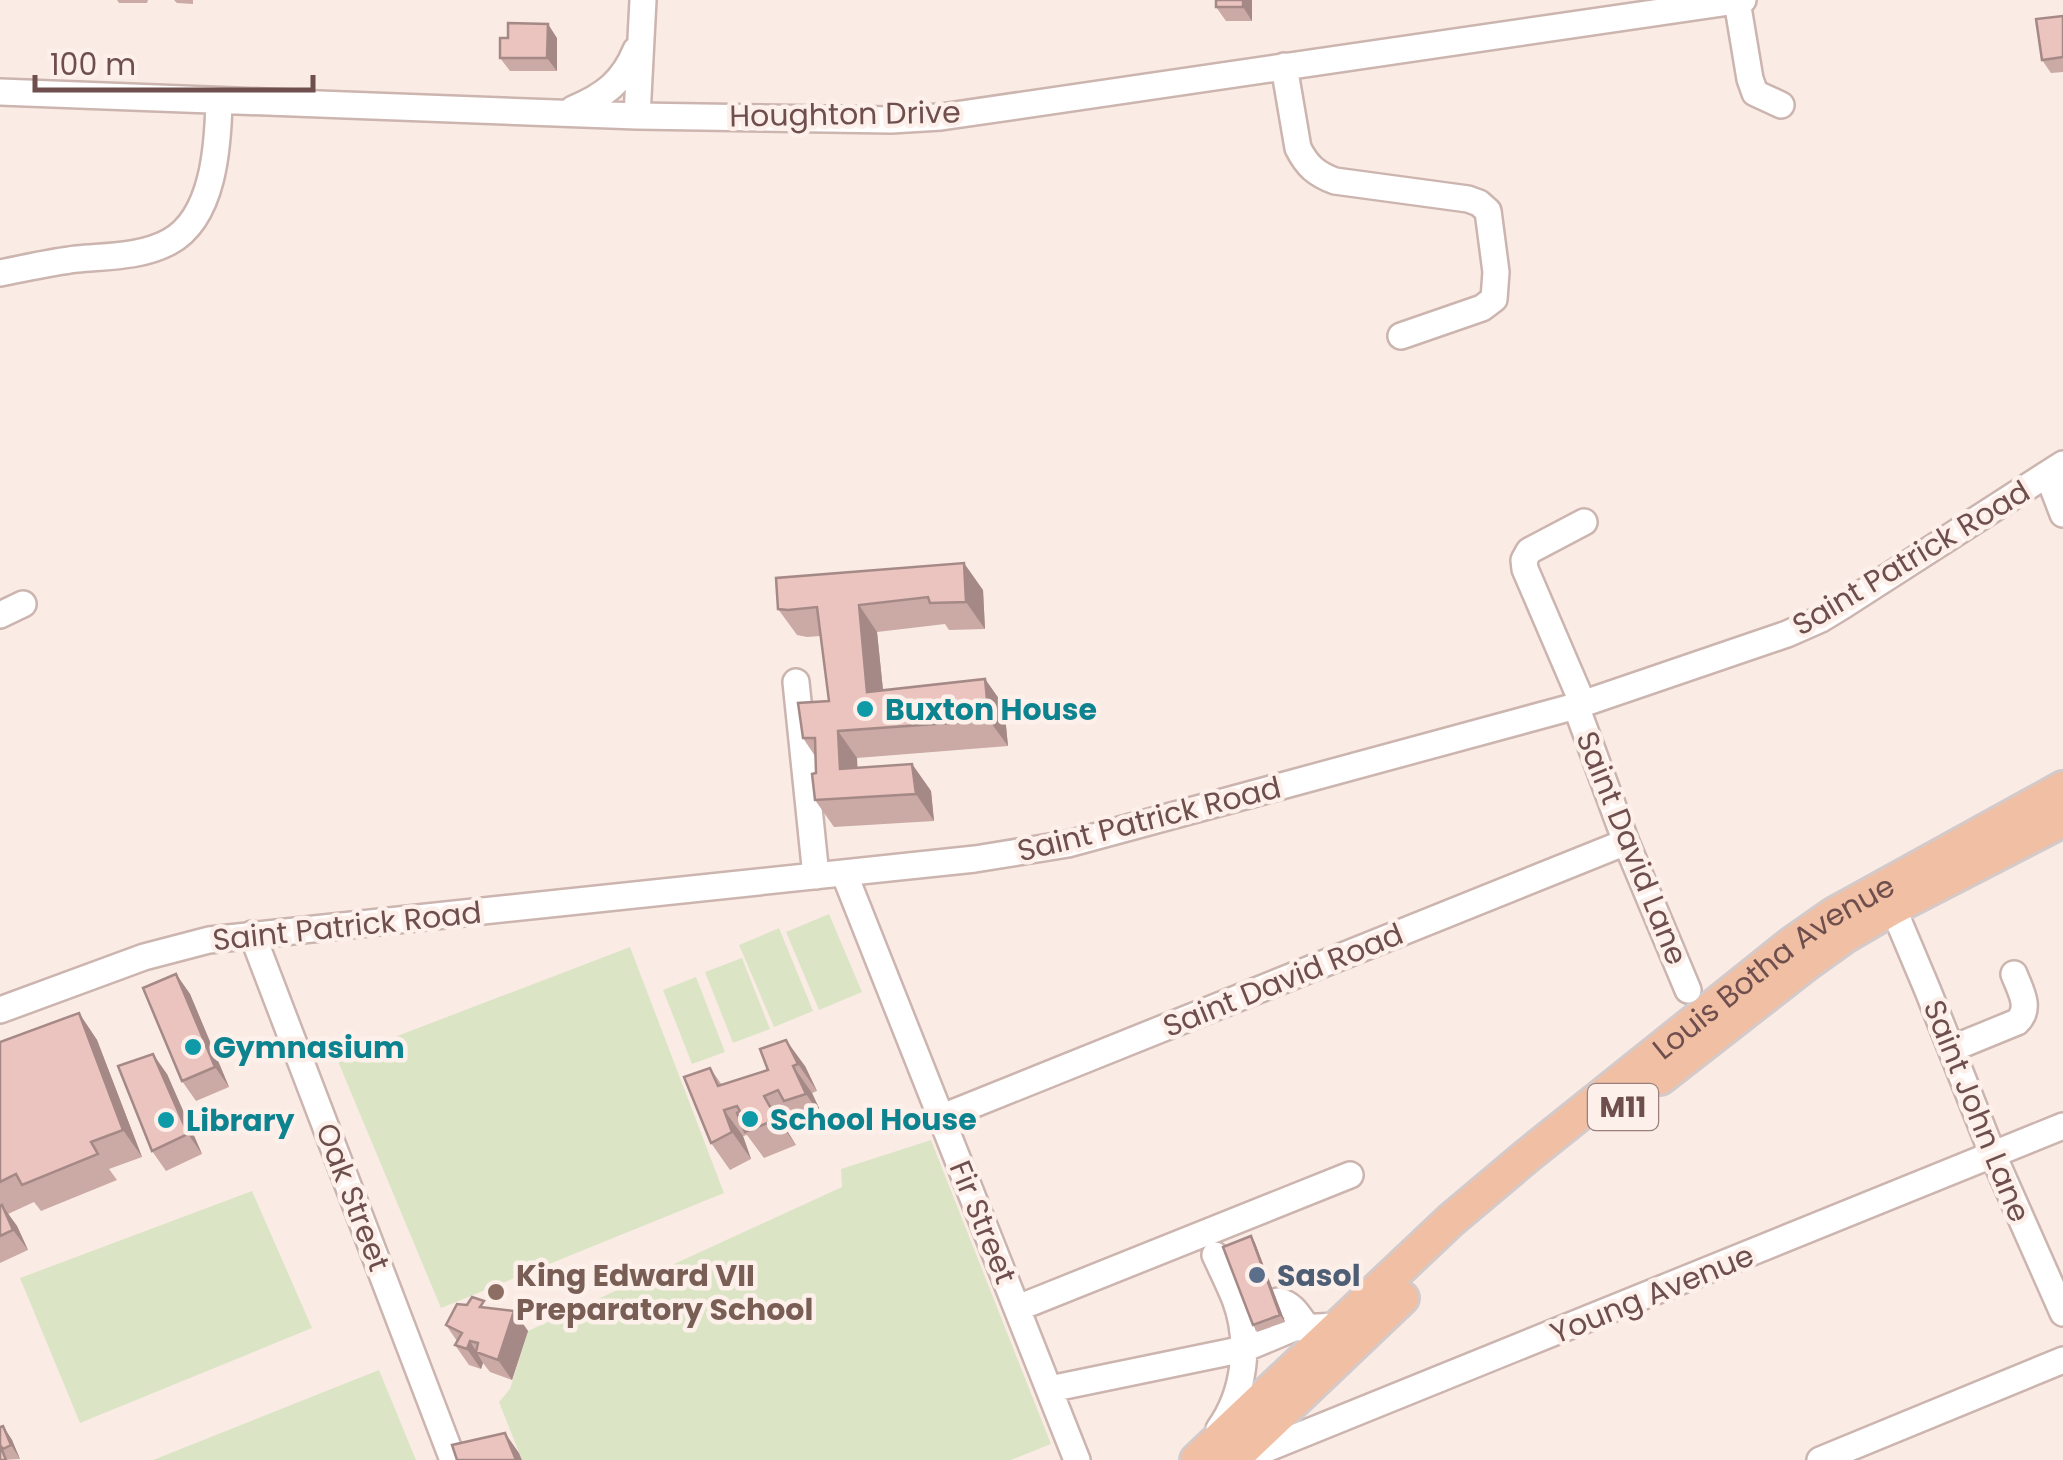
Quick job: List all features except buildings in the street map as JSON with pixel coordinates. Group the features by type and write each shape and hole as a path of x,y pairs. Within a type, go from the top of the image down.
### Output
{"main road":[{"name":"Louis Botha Avenue","path":"1197,1460 1451,1220 1793,943 1833,915 2063,788"},
{"name":"Louis Botha Avenue","path":"1236,1460 1466,1236 1538,1173 1806,964 1893,908 2063,820"}],"street":[{"path":"637,116 643,0"},
{"path":"1740,0 1750,79 1756,94 1782,106"},
{"name":"Houghton Drive","path":"0,92 637,116 890,120 1284,66 1570,12 1740,0"},
{"path":"564,112 596,99 616,84 642,36"},
{"path":"1284,66 1298,148 1318,175 1335,181 1468,198 1488,211 1496,272 1494,299 1482,308 1402,336"},
{"path":"0,273 134,253 180,235 197,212 210,182 220,100"},
{"path":"2055,470 2063,514"},
{"name":"Saint Patrick Road","path":"0,1010 144,957 209,940 975,859 1068,844 1579,705 1787,634 1821,619 2055,470"},
{"name":"Saint David Lane","path":"1584,522 1529,550 1525,569 1579,705 1626,842 1688,990"},
{"path":"796,682 816,876"},
{"name":"Saint David Road","path":"940,1118 1626,842"},
{"name":"Fir Street","path":"844,872 1077,1460"},
{"name":"Saint John Lane","path":"1893,908 1993,1155 2063,1313"},
{"name":"Oak Street","path":"252,934 454,1460"},
{"path":"1951,1049 2022,1017 2026,1005 2014,974"},
{"name":"Young Avenue","path":"1236,1460 2063,1126"},
{"path":"1018,1308 1350,1174"},
{"path":"1197,1460 1224,1422 1239,1392 1244,1349 1244,1313 1215,1255"},
{"path":"1278,1302 1287,1303 1306,1326"},
{"path":"1050,1389 1244,1349 1283,1331 1306,1326 1340,1326"},
{"path":"1834,1457 2063,1360"}],"green space":[{"path":"829,914 862,992 819,1010 786,932"},
{"path":"779,928 813,1011 774,1027 739,945"},
{"path":"630,947 724,1193 441,1308 337,1059"},
{"path":"742,958 770,1029 733,1043 705,972"},
{"path":"696,977 725,1052 692,1064 663,990"},
{"path":"931,1140 1051,1444 1011,1460 522,1460 499,1402 510,1389 528,1331 842,1187 841,1169"},
{"path":"252,1191 312,1328 80,1423 20,1278"},
{"path":"379,1370 416,1460 153,1460"}],"place":[{"name":"Buxton House","path":"865,709"},
{"name":"Gymnasium","path":"193,1047"},
{"name":"School House","path":"750,1119"},
{"name":"Library","path":"166,1120"},
{"name":"Sasol","path":"1257,1275"},
{"name":"King Edward VII Preparatory School","path":"496,1292"}]}
